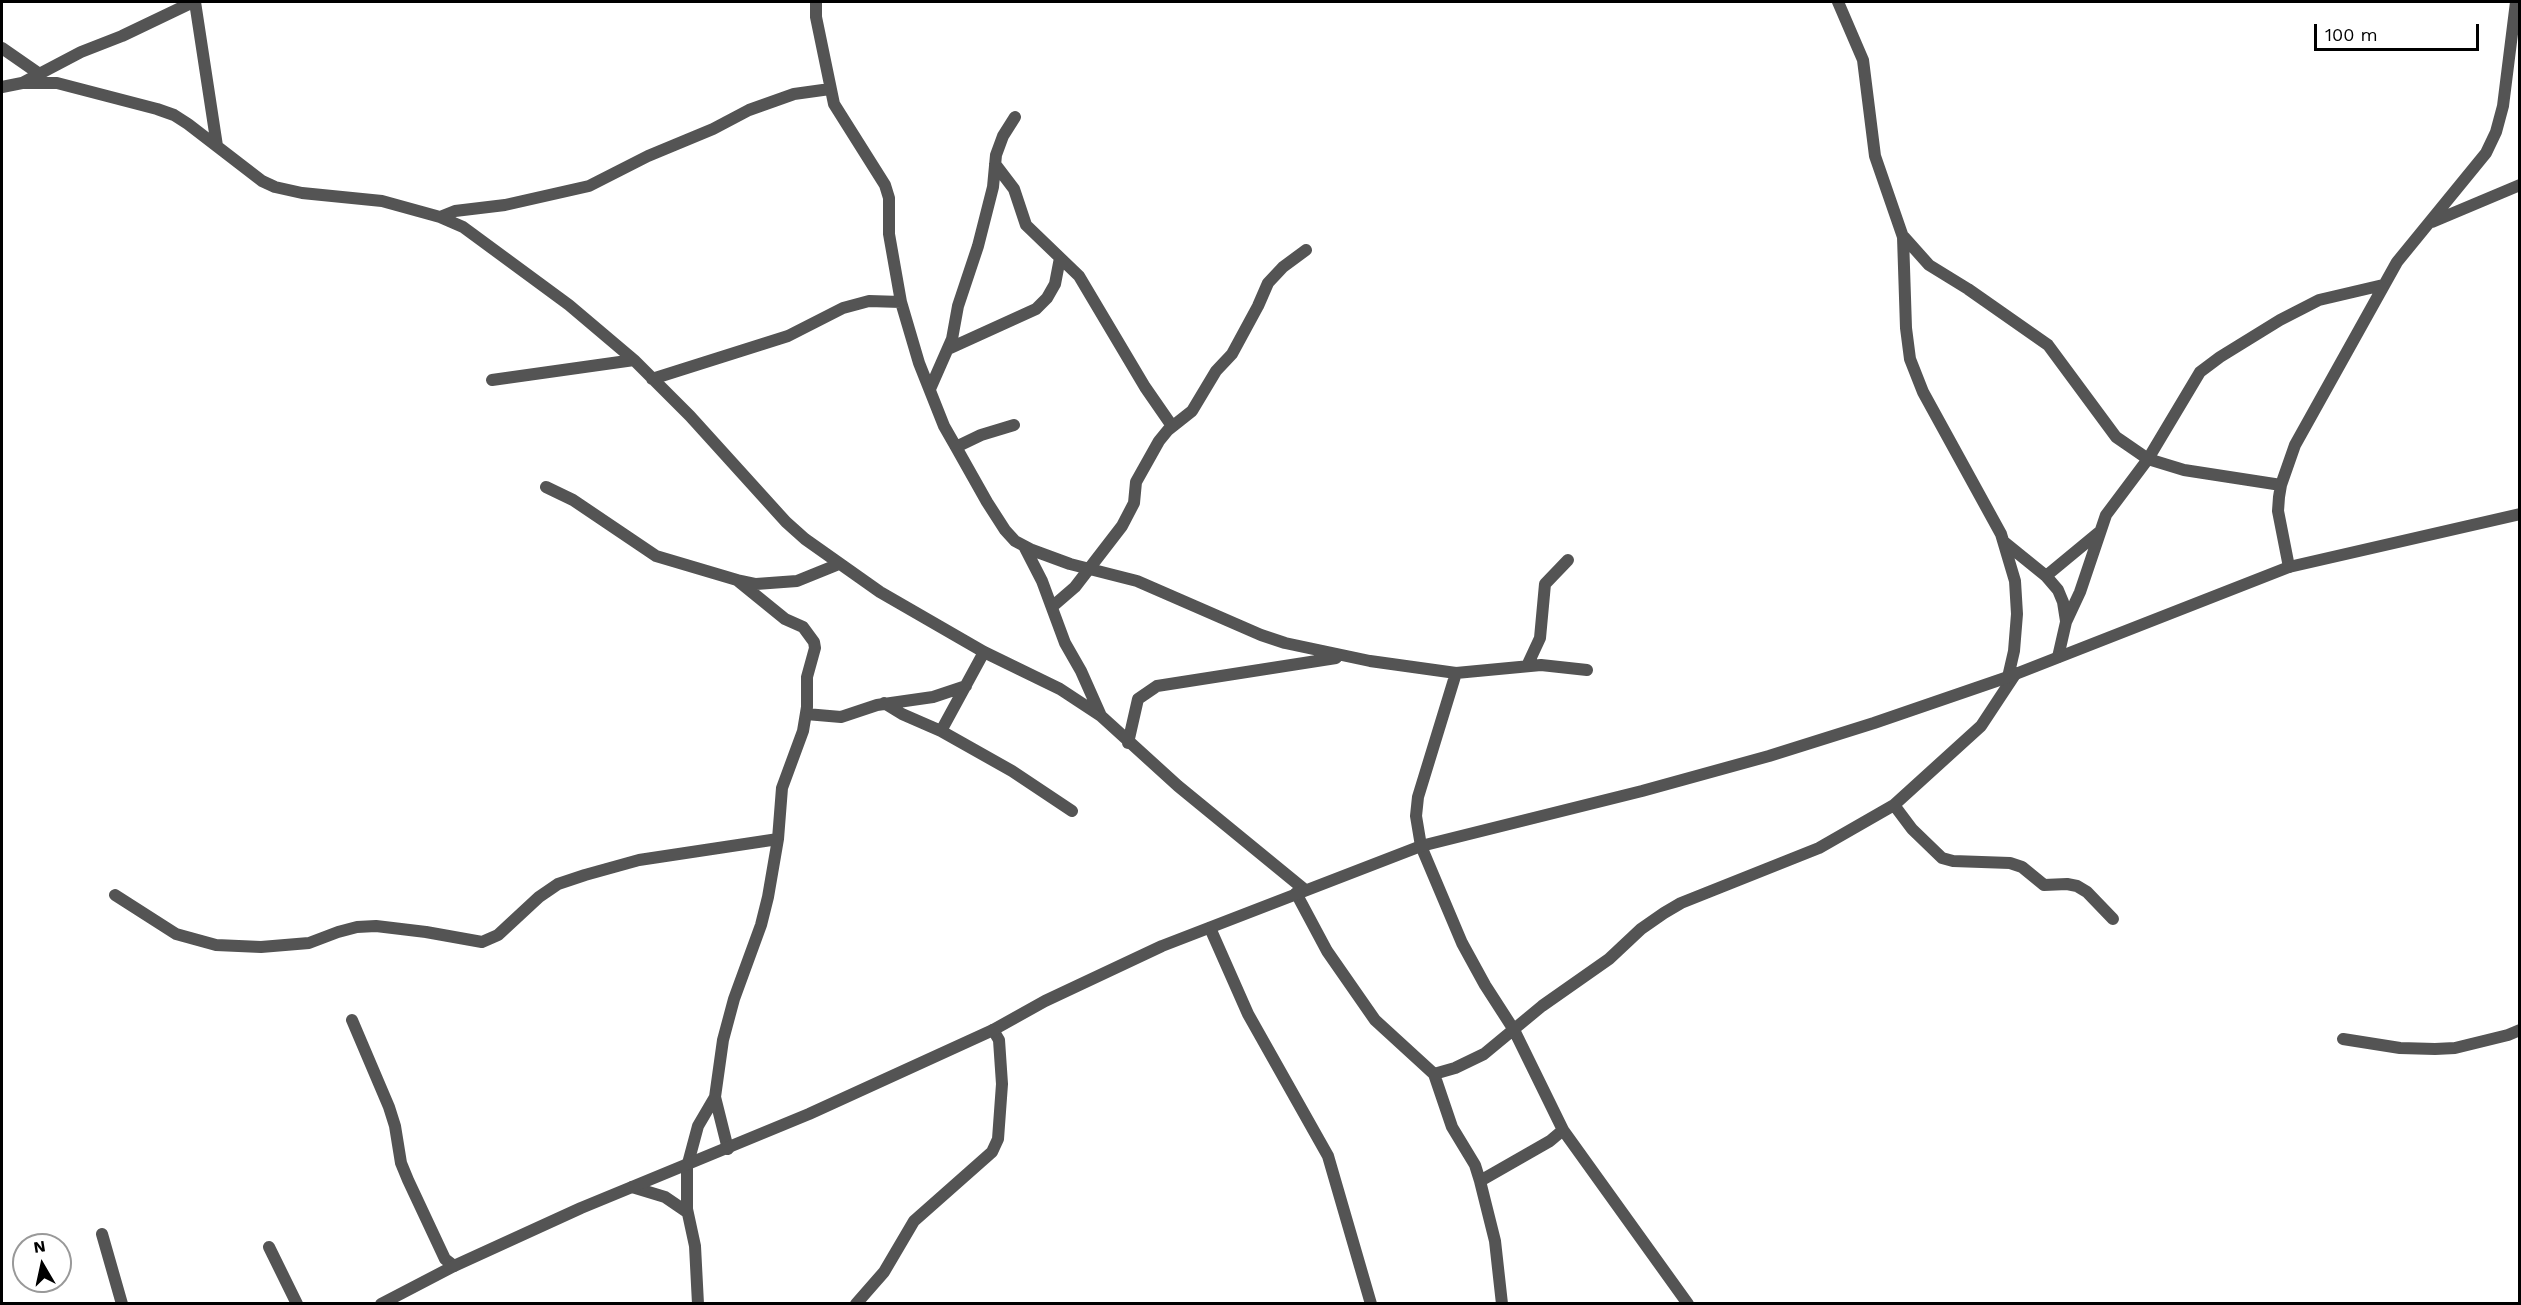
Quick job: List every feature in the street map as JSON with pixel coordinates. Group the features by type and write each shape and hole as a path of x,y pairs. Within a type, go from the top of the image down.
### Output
{"street":[{"path":"22,83 81,52 194,2 217,146"},
{"path":"816,2 816,17 830,89 841,116 885,185 890,209 889,234 901,302 930,389 956,447 1005,530 1024,546 1089,569 1137,582 1271,639 1347,656 1456,673 1557,665 1587,670"},
{"path":"1434,1074 1474,1060 1542,1006 1609,959 1641,929 1681,903 1819,848 1894,806 1981,726 2012,675 2017,614 2015,581 2004,542 1923,392 1910,359 1905,328 1903,237 1875,156 1863,60 1838,2"},
{"path":"2289,567 2278,512 2281,485 2306,425 2397,262 2486,153 2496,132 2503,106 2516,2"},
{"path":"2,48 38,74"},
{"path":"2,87 22,83 57,83 157,109 174,115 188,124 275,187 302,193 382,201 441,217 463,227 486,241 587,319 634,360 690,416 805,540 880,592 984,652 1060,689 1101,716 1128,743 1300,891 1327,951 1375,1020 1434,1074 1452,1127 1475,1165 1480,1180 1495,1240 1502,1304"},
{"path":"441,217 455,211 515,204 589,186 654,153 713,129 749,110 794,94 830,89"},
{"path":"930,389 952,339 957,306 978,246 988,208 999,146 1015,117"},
{"path":"995,164 1014,189 1026,225 1080,276 1172,426"},
{"path":"2429,223 2520,185"},
{"path":"1903,237 1929,265 1968,289 2048,345 2116,436 2148,459 2184,471 2281,485"},
{"path":"1053,606 1075,587 1130,512 1134,503 1136,482 1159,441 1172,426 1192,411 1216,371 1232,354 1268,283 1283,267 1306,250"},
{"path":"948,349 1036,309 1047,298 1055,284 1060,258"},
{"path":"2058,657 2066,622 2080,592 2106,515 2117,497 2148,459 2200,372 2280,320 2319,300 2383,285"},
{"path":"652,379 788,336 851,305 869,301 901,302"},
{"path":"492,380 634,360"},
{"path":"956,447 981,435 1014,425"},
{"path":"546,487 573,500 656,556 737,580 756,584 797,581 839,564"},
{"path":"381,1304 454,1266 632,1187 729,1149 993,1030 1045,1001 1162,946 1421,846 1642,791 1769,756 2012,675 2289,567 2520,514"},
{"path":"2046,576 2099,533"},
{"path":"2004,542 2046,576 2058,590 2063,602 2066,622"},
{"path":"1024,546 1053,606 1065,643 1081,671 1101,716"},
{"path":"1527,666 1540,638 1545,584 1568,560"},
{"path":"710,1304 698,1297 694,1237 687,1212 687,1167 698,1126 715,1097 730,1011 760,925 778,840 782,788 799,743 806,714 806,686 814,654 814,642 803,627 785,619 737,580"},
{"path":"941,731 984,652"},
{"path":"1128,743 1138,699 1147,690 1157,686 1347,656"},
{"path":"1456,673 1418,797 1416,816 1421,846 1462,943 1485,985 1514,1030 1563,1130 1688,1304"},
{"path":"806,714 841,717 884,703 933,697 966,686"},
{"path":"884,703 902,714 941,731 1012,771 1072,811"},
{"path":"1894,806 1912,829 1942,858 1960,862 2010,863 2022,867 2044,885 2077,886 2087,892 2113,919"},
{"path":"115,895 176,934 216,945 261,947 309,943 357,927 376,926 482,942 498,934 539,897 558,884 639,860 778,840"},
{"path":"1210,928 1248,1014 1328,1156 1371,1304"},
{"path":"352,1020 389,1107 395,1125 400,1163 446,1259 454,1266"},
{"path":"856,1304 884,1272 914,1221 992,1152 998,1139 1002,1083 999,1040 993,1030"},
{"path":"2343,1039 2400,1048 2455,1048 2520,1030"},
{"path":"715,1097 729,1149"},
{"path":"1480,1180 1550,1141 1563,1130"},
{"path":"632,1187 665,1197 687,1212"},
{"path":"102,1234 122,1304"},
{"path":"269,1247 297,1304"}]}
